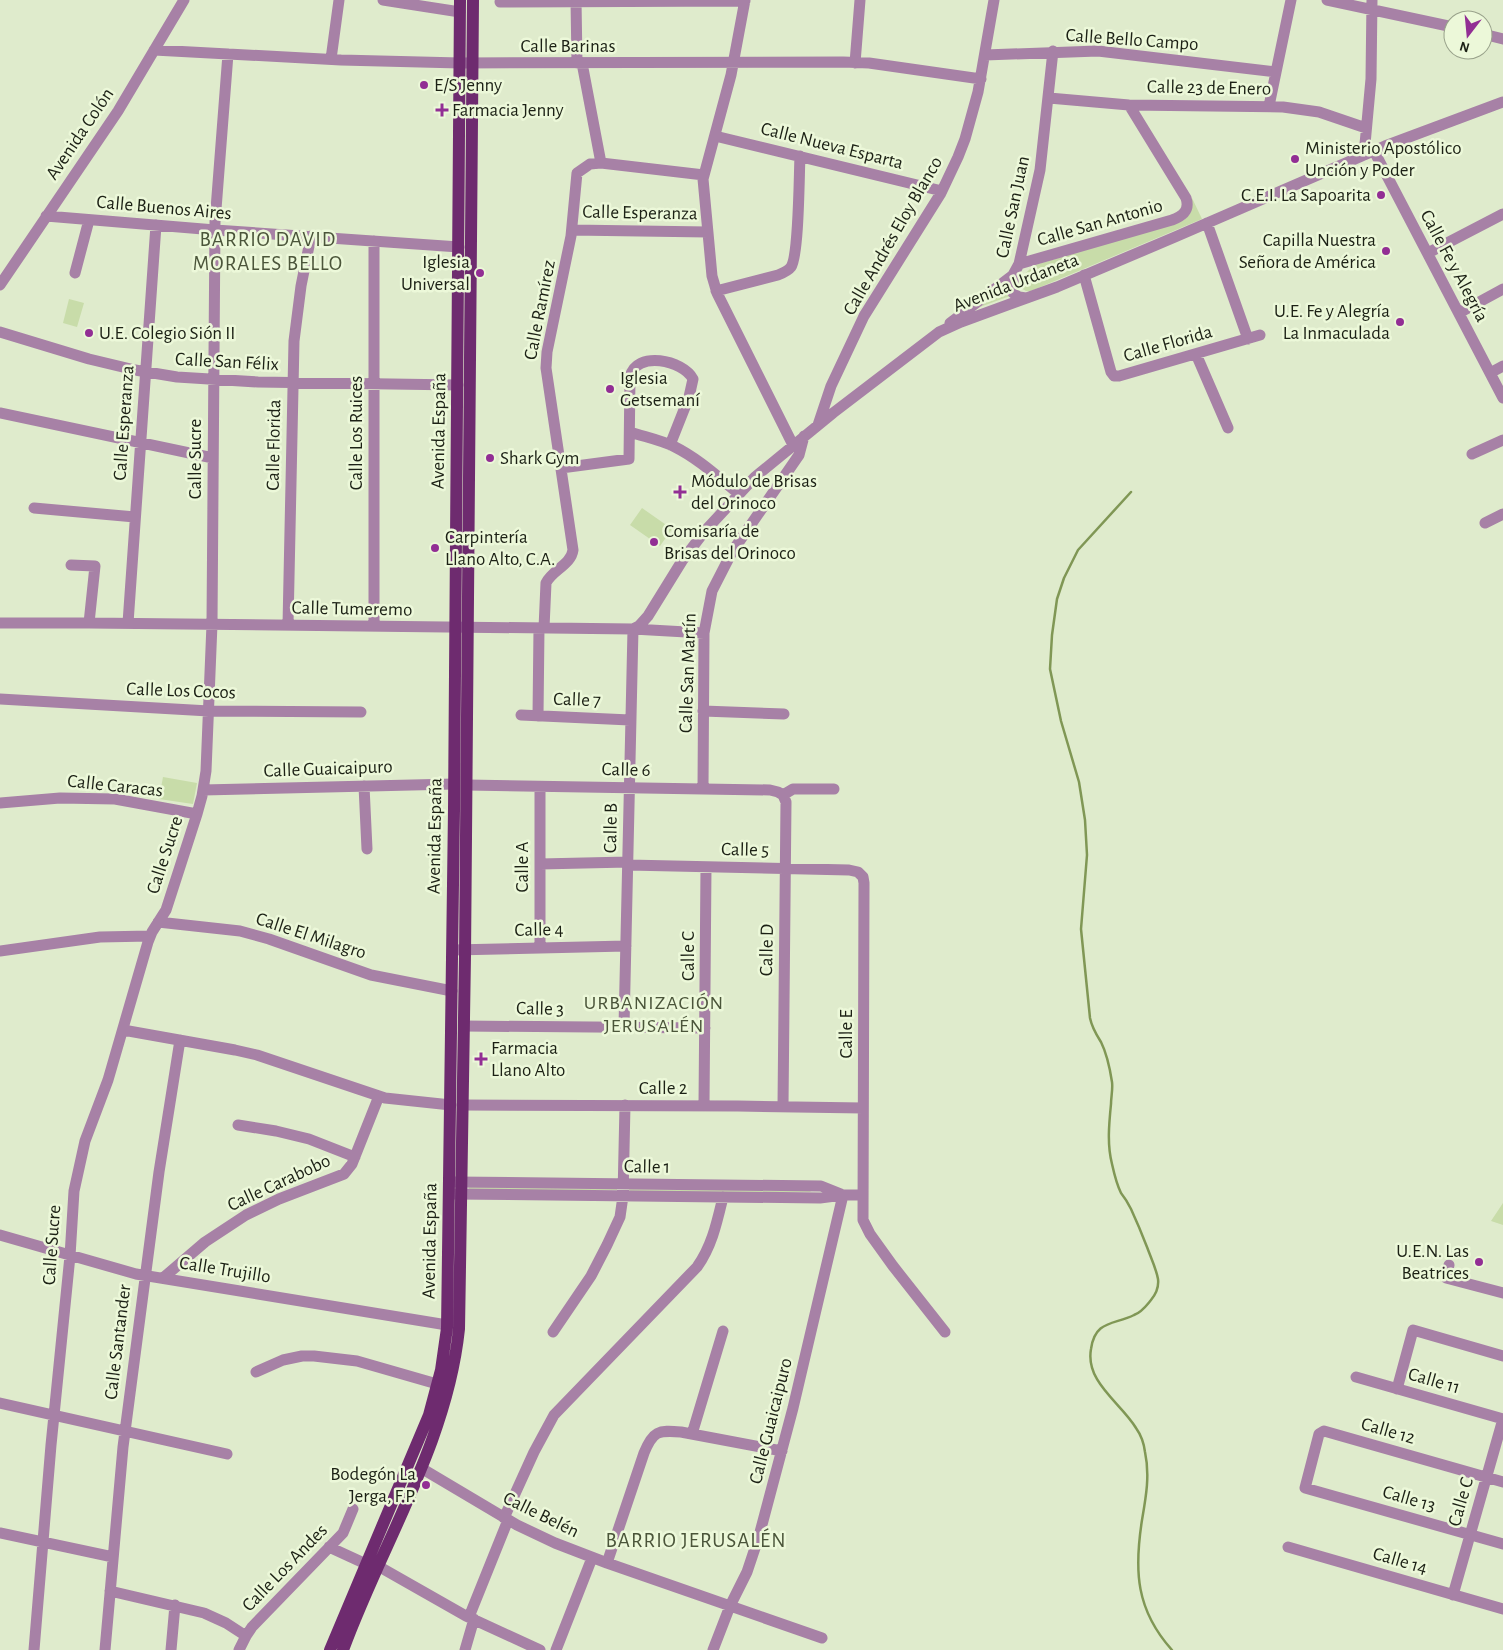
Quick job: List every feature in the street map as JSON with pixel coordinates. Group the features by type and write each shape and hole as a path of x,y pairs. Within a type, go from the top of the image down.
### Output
{"main road":[{"name":"Avenida España","path":"462,628 458,385 459,247 466,63 473,0"},
{"name":"Avenida España","path":"457,1105 464,1026 459,950 466,63 460,6"},
{"name":"Avenida España","path":"330,1650 421,1468 445,1404 458,1344 460,1312 456,1188 457,1105 452,991 459,950"},
{"name":"Avenida España","path":"343,1650 372,1565 422,1434 438,1384 446,1342 456,1188"}],"street":[{"name":"Avenida Colón","path":"0,285 118,111 184,0"},
{"path":"331,59 339,0"},
{"path":"383,0 460,6"},
{"path":"500,2 745,0 734,62 703,179 712,276 716,292 793,445"},
{"path":"855,63 860,0"},
{"name":"Calle Andrés Eloy Blanco","path":"818,425 831,386 864,316 942,191 958,157 965,139 981,79 994,0"},
{"path":"1269,106 1291,0"},
{"path":"1327,0 1372,5 1443,24"},
{"path":"576,1 579,63 601,163 704,175"},
{"path":"1369,153 1366,128 1372,65 1372,5"},
{"name":"Calle Barinas","path":"154,50 331,59 466,63 855,63 907,68 981,79"},
{"name":"Calle Bello Campo","path":"986,55 1080,50 1119,52 1276,72"},
{"name":"Calle San Juan","path":"939,332 1017,268 1040,170 1053,52"},
{"name":"Calle Sucre","path":"34,1650 70,1256 72,1200 82,1152 123,1030 150,936 166,910 203,790 209,711 212,624 215,230 228,54"},
{"name":"Calle 23 de Enero","path":"1049,98 1129,105 1282,107 1319,112 1366,128"},
{"name":"Avenida Urdaneta","path":"633,629 648,616 687,554 704,532 755,477 868,385 939,332 1084,275 1369,153 1503,102"},
{"name":"Calle San Antonio","path":"1017,268 1179,218 1185,212 1188,205 1186,198 1129,105"},
{"name":"Calle Nueva Esparta","path":"715,136 942,191"},
{"name":"Calle Fe y Alegría","path":"1369,153 1428,253 1503,398"},
{"path":"716,292 778,275 792,266 796,243 800,156"},
{"name":"Calle Ramírez","path":"542,628 547,581 573,554 546,368 547,352 572,230 577,173 590,164 601,163"},
{"path":"1428,253 1503,214"},
{"name":"Calle Buenos Aires","path":"46,216 459,247"},
{"path":"75,273 89,220"},
{"path":"1207,223 1248,339"},
{"name":"Calle Esperanza","path":"128,623 156,225"},
{"name":"Calle Esperanza","path":"572,230 708,232"},
{"name":"Calle Florida","path":"288,625 294,341 311,236"},
{"name":"Calle Los Ruices","path":"374,240 374,626"},
{"path":"1017,268 1012,286 1013,293 1019,297 1026,298"},
{"name":"Calle Florida","path":"1084,275 1110,372 1114,376 1260,335"},
{"path":"1459,313 1503,289"},
{"name":"Calle San Félix","path":"0,332 74,355 145,372 177,377 293,383 458,385"},
{"path":"1196,354 1228,428"},
{"path":"561,468 629,460 630,377 638,364 647,362 660,361 673,364 690,375 693,381 689,397 670,445"},
{"path":"1490,373 1503,366"},
{"path":"0,413 213,458"},
{"path":"630,432 670,445 703,466 739,494"},
{"name":"Calle San Martín","path":"703,789 704,633 712,591 732,552 799,455 804,436"},
{"path":"1472,454 1503,440"},
{"path":"34,508 135,517"},
{"path":"1485,523 1503,514"},
{"path":"71,565 95,566 89,623"},
{"name":"Calle Tumeremo","path":"0,623 633,629 704,633"},
{"path":"538,716 542,628"},
{"name":"Calle B","path":"624,1027 633,629"},
{"name":"Calle Los Cocos","path":"0,699 209,711 362,712"},
{"path":"703,712 784,714"},
{"name":"Calle 7","path":"521,715 630,720"},
{"name":"Calle Guaicaipuro","path":"203,790 460,785"},
{"name":"Calle 6","path":"460,785 770,790 784,795"},
{"path":"364,786 367,850"},
{"name":"Calle A","path":"540,787 540,948"},
{"path":"784,795 793,789 834,789"},
{"name":"Calle D","path":"783,1106 786,869 786,802 784,795"},
{"name":"Calle Caracas","path":"0,803 50,798 122,800 197,814"},
{"name":"Calle 5","path":"540,864 628,864 849,870 861,874"},
{"name":"Calle C","path":"704,1106 706,867"},
{"name":"Calle E","path":"861,874 864,883 862,1214 865,1226 893,1266 945,1332"},
{"name":"Calle El Milagro","path":"158,922 240,931 269,939 371,975 452,991"},
{"path":"0,951 100,937 150,936"},
{"name":"Calle 4","path":"459,950 626,946"},
{"name":"Calle 3","path":"464,1026 705,1028"},
{"name":"Calle 2","path":"123,1030 257,1055 379,1096 397,1100 457,1105 863,1108"},
{"name":"Calle Santander","path":"105,1650 125,1431 159,1172 180,1040"},
{"name":"Calle Carabobo","path":"163,1278 185,1258 224,1228 261,1207 344,1174 352,1164 379,1096"},
{"path":"553,1332 583,1288 620,1217 624,1184 625,1105"},
{"path":"238,1125 302,1137 355,1157"},
{"name":"Calle 1","path":"456,1188 624,1184 821,1186 843,1195"},
{"name":"Calle 1","path":"456,1188 623,1196 820,1198 862,1195"},
{"name":"Calle Guaicaipuro","path":"713,1650 753,1555 782,1451 843,1195"},
{"path":"465,1650 472,1618 506,1519 534,1452 554,1415 697,1267 712,1240 723,1197"},
{"name":"Calle Trujillo","path":"0,1235 70,1256 145,1275 447,1325"},
{"path":"1449,1265 1446,1278 1503,1293"},
{"path":"1397,1389 1413,1330 1503,1356"},
{"path":"692,1434 723,1331"},
{"path":"256,1372 283,1360 302,1356 314,1356 357,1361 438,1384"},
{"name":"Calle 11","path":"1356,1377 1503,1419"},
{"path":"0,1403 227,1454"},
{"name":"Calle C","path":"1453,1595 1503,1419"},
{"path":"607,1563 644,1453 651,1438 660,1431 692,1434 782,1451"},
{"name":"Calle 12","path":"1305,1488 1321,1431 1503,1482"},
{"name":"Calle Belén","path":"421,1468 506,1519 555,1543 592,1558 822,1638"},
{"name":"Calle 13","path":"1305,1488 1503,1544"},
{"name":"Calle Los Andes","path":"239,1650 246,1636 343,1533 353,1509"},
{"path":"0,1533 113,1558"},
{"path":"329,1547 372,1565 472,1618 540,1650"},
{"name":"Calle 14","path":"1288,1547 1503,1609"},
{"path":"556,1650 592,1558"},
{"path":"110,1591 204,1612 246,1636"},
{"path":"171,1650 175,1605"}],"green space":[{"path":"1192,198 1202,219 1031,291 1021,288 1022,278 1035,265 1184,220 1190,214"},
{"path":"1006,286 1010,296 980,307"},
{"path":"69,299 84,303 77,327 63,323"},
{"path":"642,508 672,529 660,546 630,525"},
{"path":"163,777 197,783 193,804 159,799"},
{"path":"469,1187 617,1189 617,1190 469,1190"},
{"path":"629,1189 810,1191 811,1192 630,1192"},
{"path":"1503,1203 1503,1225 1491,1221"}],"waterway":[{"path":"1131,492 1078,550 1064,578 1057,599 1050,669 1061,721 1079,782 1085,820 1087,855 1081,929 1090,1018 1105,1051 1112,1082 1109,1134 1110,1157 1118,1186 1139,1228 1155,1267 1158,1282 1158,1288 1142,1311 1101,1328 1093,1340 1091,1361 1093,1372 1099,1382 1130,1419 1143,1443 1147,1478 1138,1556 1140,1589 1151,1620 1172,1650"}],"place":[{"name":"E/S Jenny","path":"424,85"},
{"name":"Farmacia Jenny","path":"442,110"},
{"name":"Ministerio Apostólico Unción y Poder","path":"1295,159"},
{"name":"C.E.I. La Sapoarita","path":"1381,195"},
{"name":"Capilla Nuestra Señora de América","path":"1386,251"},
{"name":"Iglesia Universal","path":"480,273"},
{"name":"U.E. Fe y Alegría La Inmaculada","path":"1400,322"},
{"name":"U.E. Colegio Sión II","path":"89,333"},
{"name":"Iglesia Getsemaní","path":"610,389"},
{"name":"Shark Gym","path":"490,458"},
{"name":"Módulo de Brisas del Orinoco","path":"680,492"},
{"name":"Comisaría de Brisas del Orinoco","path":"654,542"},
{"name":"Carpintería Llano Alto, C.A.","path":"435,548"},
{"name":"Farmacia Llano Alto","path":"481,1059"},
{"name":"U.E.N. Las Beatrices","path":"1479,1262"},
{"name":"Bodegón La Jerga, F.P.","path":"426,1485"}],"district":[{"name":"BARRIO DAVID MORALES BELLO","path":"268,251"},
{"name":"URBANIZACIÓN JERUSALÉN","path":"654,1014"},
{"name":"BARRIO JERUSALÉN","path":"696,1540"}]}
